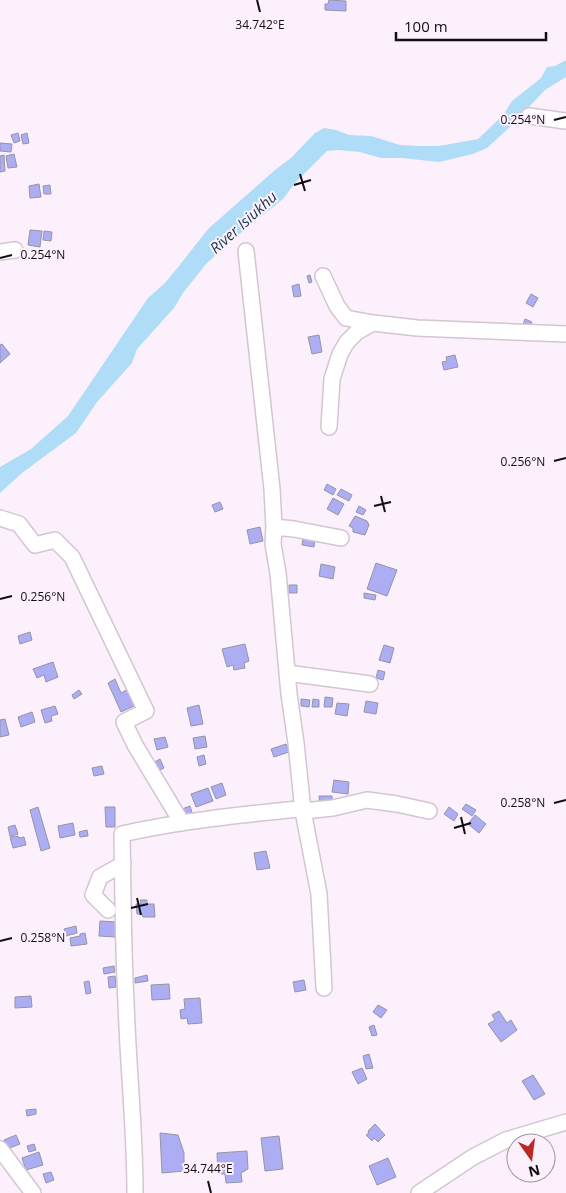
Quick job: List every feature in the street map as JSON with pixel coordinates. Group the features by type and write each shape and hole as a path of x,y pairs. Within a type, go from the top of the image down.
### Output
{"street":[{"path":"529,116 566,121"},
{"path":"0,252 15,250"},
{"path":"246,251 272,488 273,544 278,573 287,673 304,811 319,894 324,988"},
{"path":"323,276 337,306 346,318 417,328 566,334"},
{"path":"328,427 332,379 340,354 347,342 358,332 373,323"},
{"path":"0,518 19,524 35,545 55,540 72,557 146,711 124,722 135,745 182,824"},
{"path":"274,527 341,538"},
{"path":"287,673 370,684"},
{"path":"135,1193 135,1157 126,1004 122,834 150,828 289,810 298,809 304,811 333,808 367,800 429,811"},
{"path":"108,910 93,895 100,876 123,864"},
{"path":"419,1193 473,1157 506,1140 566,1122"},
{"path":"0,1149 33,1193"}],"water":[{"name":"River Isiukhu","path":"566,60 566,77 545,90 487,148 473,154 439,162 381,158 360,152 327,151 295,183 283,199 206,264 183,293 174,308 137,349 132,363 97,402 76,433 22,473 0,493 0,467 31,449 68,416 148,298 165,283 208,229 291,158 315,133 324,128 349,135 371,136 400,145 421,146 439,146 478,139 504,114 512,101 541,78 547,67 555,66"}],"building":[{"path":"329,0 346,1 346,11 325,10 325,4 328,4"},
{"path":"18,133 20,141 14,143 11,135"},
{"path":"27,133 29,143 23,144 21,135"},
{"path":"0,143 12,144 11,152 0,151"},
{"path":"14,154 17,167 8,168 6,156"},
{"path":"4,155 5,171 0,172 0,156"},
{"path":"39,184 41,197 30,198 29,186"},
{"path":"50,185 51,194 44,194 43,186"},
{"path":"30,230 42,231 40,247 28,245"},
{"path":"44,231 52,232 51,241 43,240"},
{"path":"310,275 312,282 309,283 307,276"},
{"path":"299,284 301,296 294,297 292,286"},
{"path":"531,294 538,298 533,307 526,303"},
{"path":"525,319 532,322 528,332 521,330"},
{"path":"319,335 322,352 312,354 308,337"},
{"path":"2,344 10,354 0,363 0,345"},
{"path":"455,355 458,367 444,370 442,362 447,361 446,357"},
{"path":"327,484 336,489 333,495 324,490"},
{"path":"341,489 352,495 349,501 337,495"},
{"path":"333,498 344,504 338,515 327,509"},
{"path":"220,502 223,509 215,512 212,505"},
{"path":"359,506 366,510 363,515 356,512"},
{"path":"355,516 367,521 369,525 365,535 353,532 353,528 349,526"},
{"path":"260,527 263,541 250,544 247,530"},
{"path":"303,537 315,538 314,547 302,545"},
{"path":"376,563 397,570 387,596 367,589"},
{"path":"321,564 335,567 333,579 319,576"},
{"path":"289,585 297,585 297,593 289,593"},
{"path":"364,593 376,595 375,600 364,598"},
{"path":"30,632 32,640 20,644 18,636"},
{"path":"245,644 249,661 244,663 245,668 234,670 233,665 227,667 222,649"},
{"path":"384,645 394,648 390,663 379,660"},
{"path":"53,662 58,677 46,682 44,675 37,678 33,669"},
{"path":"378,670 385,672 383,680 376,678"},
{"path":"115,679 121,693 130,688 138,704 121,712 108,683"},
{"path":"79,690 82,694 74,699 72,695"},
{"path":"325,697 333,698 332,707 324,707"},
{"path":"301,699 310,700 309,707 301,706"},
{"path":"313,699 319,700 319,707 312,707"},
{"path":"366,701 378,703 376,714 364,712"},
{"path":"337,703 349,704 347,716 335,714"},
{"path":"199,705 203,724 191,726 187,708"},
{"path":"55,706 58,714 51,716 52,721 45,723 41,710"},
{"path":"32,712 35,722 21,727 18,717"},
{"path":"5,719 9,735 0,737 0,720"},
{"path":"205,736 207,747 195,749 193,738"},
{"path":"165,737 168,747 157,750 154,739"},
{"path":"286,744 289,752 274,757 271,749"},
{"path":"204,755 206,764 199,766 197,757"},
{"path":"160,759 164,768 155,773 151,764"},
{"path":"102,766 104,774 94,776 92,768"},
{"path":"334,780 349,782 348,794 332,792"},
{"path":"222,783 226,795 216,799 211,787"},
{"path":"208,788 213,801 196,807 191,794"},
{"path":"319,796 332,796 332,804 320,805"},
{"path":"466,804 476,810 472,816 462,809"},
{"path":"190,806 193,816 184,818 182,809"},
{"path":"38,807 50,848 41,851 30,810"},
{"path":"105,807 115,807 115,827 106,827"},
{"path":"449,807 458,814 454,821 444,814"},
{"path":"475,815 486,824 479,833 468,824"},
{"path":"73,823 75,835 60,838 58,826"},
{"path":"15,825 18,834 10,836 8,827"},
{"path":"87,830 88,836 80,837 79,832"},
{"path":"18,836 19,838 24,837 26,845 13,848 10,837"},
{"path":"266,851 270,868 257,870 254,853"},
{"path":"140,900 147,900 147,904 154,904 155,917 143,917 142,914 137,914 136,904 141,904"},
{"path":"100,921 116,922 116,937 99,936"},
{"path":"76,926 77,933 66,936 64,929"},
{"path":"85,933 87,944 71,946 70,938"},
{"path":"114,966 115,972 104,974 103,968"},
{"path":"147,975 148,981 135,983 135,978"},
{"path":"115,976 116,987 109,988 108,977"},
{"path":"304,980 306,990 295,992 293,982"},
{"path":"89,981 91,993 86,994 84,982"},
{"path":"169,984 170,999 152,1000 151,985"},
{"path":"31,996 32,1007 15,1008 15,997"},
{"path":"200,998 202,1023 188,1024 187,1018 181,1019 180,1010 185,1009 184,999"},
{"path":"378,1005 387,1010 381,1018 373,1012"},
{"path":"499,1011 507,1023 511,1020 517,1030 501,1042 488,1024 495,1020 492,1015"},
{"path":"374,1025 377,1035 372,1036 369,1027"},
{"path":"369,1054 373,1068 366,1069 363,1056"},
{"path":"362,1068 367,1079 358,1084 352,1072"},
{"path":"533,1075 545,1094 534,1100 522,1081"},
{"path":"36,1109 36,1114 27,1116 26,1110"},
{"path":"375,1124 385,1135 378,1142 374,1138 372,1141 366,1135"},
{"path":"160,1133 178,1135 184,1153 184,1171 162,1173"},
{"path":"16,1135 20,1144 7,1149 4,1140"},
{"path":"279,1136 283,1169 265,1171 261,1138"},
{"path":"34,1144 36,1150 29,1152 27,1146"},
{"path":"247,1151 248,1169 241,1173 242,1182 226,1183 225,1174 218,1174 217,1153"},
{"path":"39,1152 43,1165 26,1170 22,1158"},
{"path":"388,1158 396,1177 377,1185 369,1166"},
{"path":"51,1172 54,1180 46,1183 43,1174"}]}
